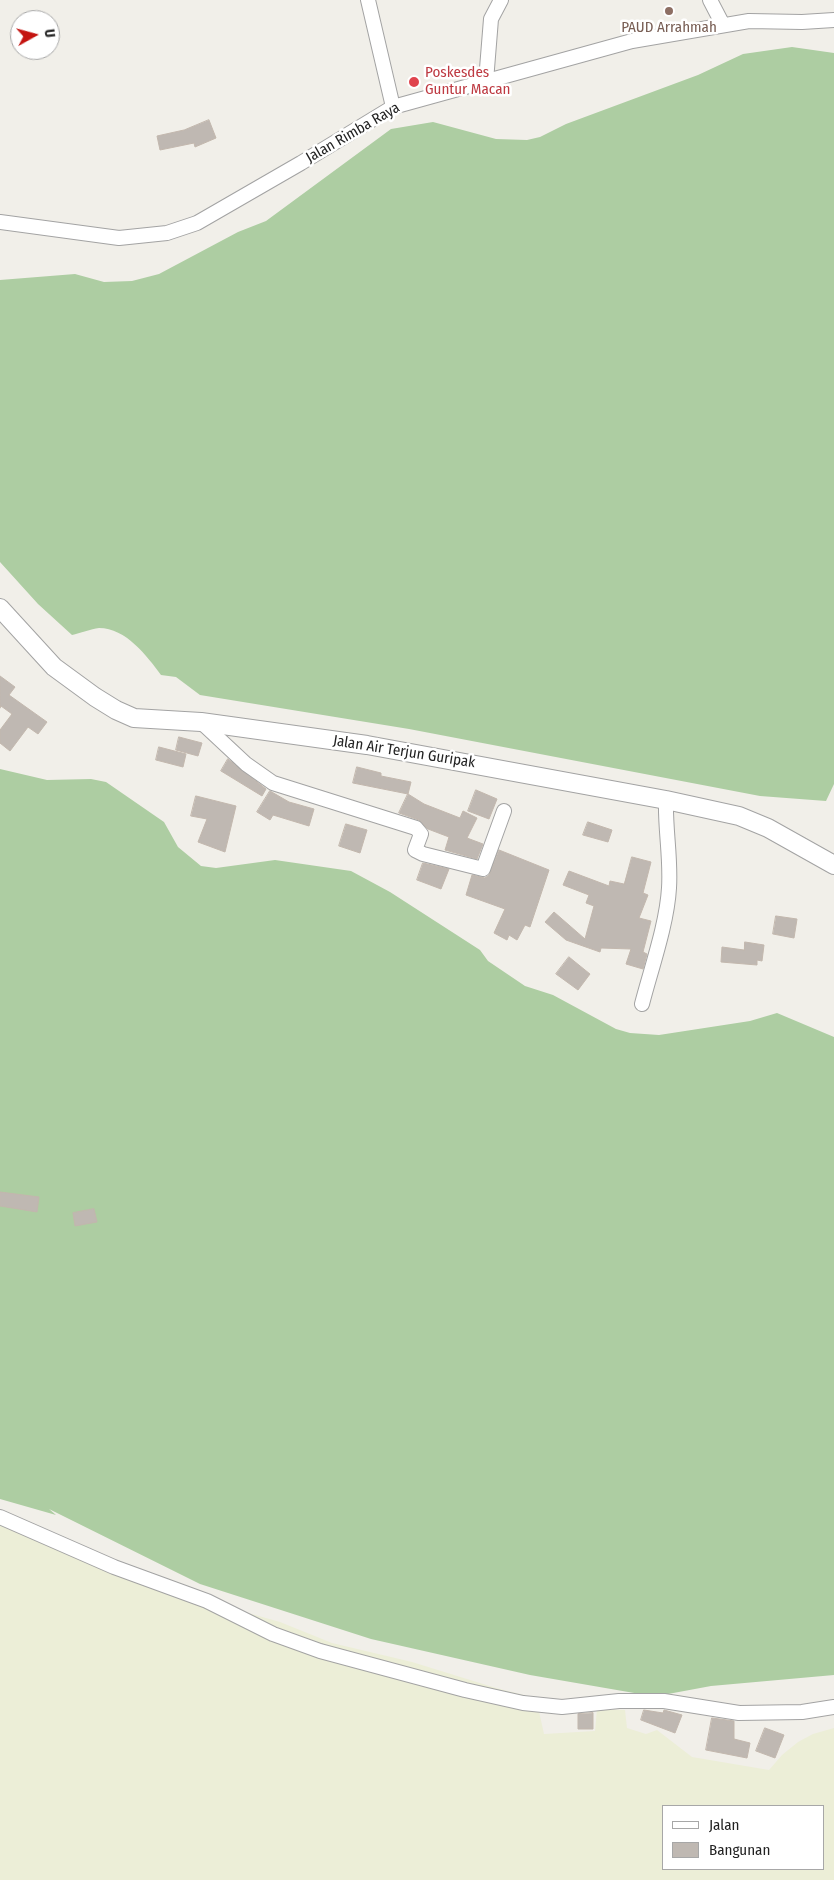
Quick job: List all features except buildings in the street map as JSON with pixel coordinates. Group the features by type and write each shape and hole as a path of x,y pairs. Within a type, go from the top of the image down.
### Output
{"street":[{"path":"368,0 393,107"},
{"path":"486,80 490,19 501,0"},
{"path":"710,0 723,25"},
{"name":"Jalan Rimba Raya","path":"0,222 119,238 151,236 182,229 301,163 393,107 632,41 749,21 802,22 834,20"},
{"name":"Jalan Air Terjun Guripak","path":"0,608 54,667 116,710 134,718 201,722 367,745 666,800 738,816 768,828 834,865"},
{"path":"201,722 246,764 273,783 420,831 416,850 423,854 483,868 504,811"},
{"path":"642,1004 668,902 669,869 666,800"},
{"path":"0,1517 114,1567 207,1601 273,1634 312,1648 523,1703 562,1707 619,1701 664,1701 739,1713 802,1712 834,1707"}],"green space":[{"path":"792,47 834,53 834,784 826,801 760,796 409,729 200,695 176,677 161,675 135,644 118,633 109,629 99,628 72,635 38,604 0,562 0,280 75,274 104,282 132,281 159,274 238,232 266,221 391,129 433,122 496,139 527,140 540,137 566,124 698,75 743,54"},
{"path":"0,769 47,780 91,779 106,782 164,822 178,847 201,866 216,868 275,860 351,871 390,892 480,950 488,961 525,986 553,995 616,1029 630,1033 659,1035 750,1021 777,1013 834,1037 834,1675 711,1686 668,1694 640,1694 530,1675 371,1639 200,1584 49,1509 56,1515 0,1499"},
{"path":"2,1510 149,1585 280,1622 332,1643 412,1662 496,1688 536,1698 544,1734 595,1731 597,1709 625,1710 627,1728 646,1734 657,1730 692,1757 769,1770 782,1755 798,1742 813,1734 834,1728 834,1880 0,1880 0,1511"}],"place":[{"name":"PAUD Arrahmah","path":"669,11"},
{"name":"Poskesdes Guntur Macan","path":"414,82"}]}
